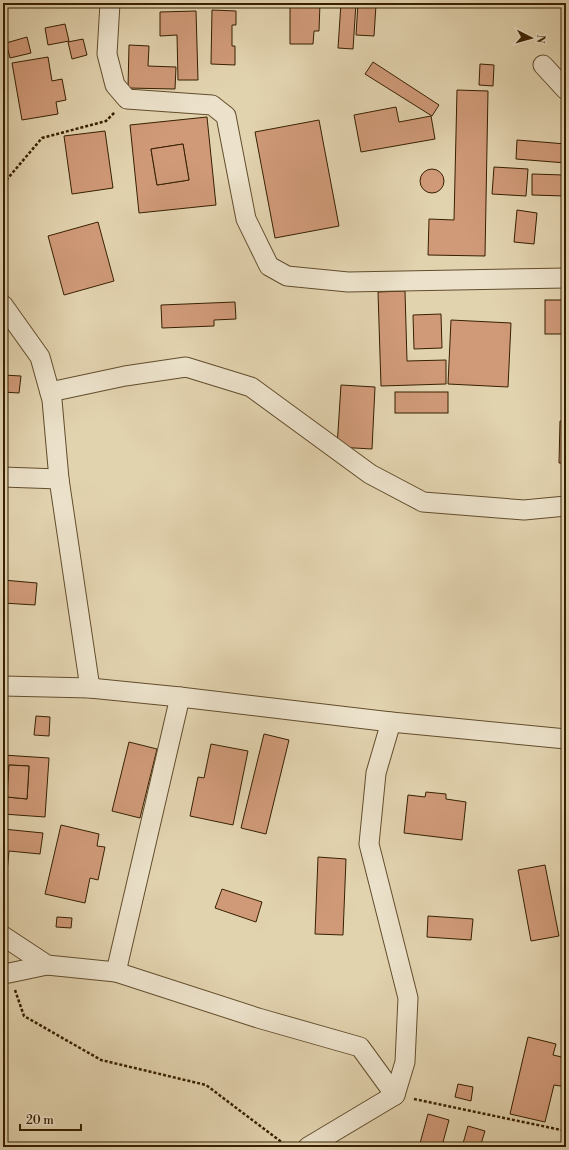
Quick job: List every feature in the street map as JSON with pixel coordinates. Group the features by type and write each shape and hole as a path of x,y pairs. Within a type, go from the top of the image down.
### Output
{"street":[{"path":"110,3 107,54 116,85 127,99 212,105 226,116 246,219 269,266 287,276 348,282 566,278"},
{"path":"543,65 566,90"},
{"path":"3,305 40,357 52,400 58,479 90,688"},
{"path":"50,392 125,376 186,367 251,387 370,474 423,502 524,510 566,506"},
{"path":"3,478 58,479"},
{"path":"3,686 90,688 391,722 566,739"},
{"path":"116,972 180,697"},
{"path":"308,1147 395,1095 405,1062 408,998 369,844 376,773 391,722"},
{"path":"3,936 47,965"},
{"path":"6,972 47,965 116,972 258,1018 360,1047 395,1095"}],"path":[{"path":"3,184 42,138 106,122 127,99"},
{"path":"6,972 24,1016 100,1060 206,1086 288,1147"},
{"path":"395,1095 566,1131"}],"building":[{"path":"290,3 320,3 319,31 314,31 313,44 290,44"},
{"path":"341,3 356,3 353,49 338,48"},
{"path":"358,3 376,5 374,36 356,35"},
{"path":"212,10 236,11 236,25 232,25 232,46 235,46 235,65 211,64"},
{"path":"196,11 198,80 178,80 177,35 160,36 160,12"},
{"path":"65,24 69,41 48,45 45,28"},
{"path":"27,37 31,53 10,58 6,43"},
{"path":"83,39 87,55 72,59 68,42"},
{"path":"129,45 149,46 148,66 176,67 175,89 128,88"},
{"path":"48,57 52,81 62,79 66,100 56,102 58,114 22,120 12,63"},
{"path":"373,62 439,105 432,116 365,74"},
{"path":"480,64 494,65 493,86 479,85"},
{"path":"457,90 488,91 485,256 428,255 429,219 454,220"},
{"path":"396,107 399,122 431,116 435,139 361,152 354,115"},
{"path":"207,117 216,205 139,213 130,125","holes":["183,144 189,180 157,185 151,149"]},
{"path":"319,120 339,226 275,238 255,132"},
{"path":"105,131 113,188 72,194 64,136"},
{"path":"517,140 566,144 566,163 516,159"},
{"path":"183,144 189,180 157,185 151,149"},
{"path":"494,167 528,169 526,196 492,194"},
{"path":"432,169 441,172 444,181 441,190 432,193 423,190 420,181 423,172"},
{"path":"532,174 564,175 564,196 532,195"},
{"path":"517,210 537,213 534,244 514,242"},
{"path":"98,222 114,281 64,295 48,236"},
{"path":"405,291 407,361 446,360 446,384 381,386 378,292"},
{"path":"545,300 566,300 566,334 545,334"},
{"path":"235,302 236,319 214,320 214,326 162,328 161,305"},
{"path":"441,314 442,348 414,349 413,315"},
{"path":"451,320 511,323 508,387 448,384"},
{"path":"3,375 21,376 19,393 3,392"},
{"path":"341,385 375,387 372,449 337,447"},
{"path":"395,392 448,392 448,413 395,413"},
{"path":"560,421 566,421 566,463 559,463"},
{"path":"3,580 37,583 35,605 3,603"},
{"path":"36,716 50,717 49,736 34,735"},
{"path":"264,734 289,740 266,834 241,828"},
{"path":"129,742 157,749 140,818 112,811"},
{"path":"211,744 248,751 233,825 190,816 198,777 204,778"},
{"path":"3,755 49,758 45,817 3,814","holes":["9,765 29,766 27,799 7,797"]},
{"path":"9,765 29,766 27,799 7,797"},
{"path":"426,792 446,794 446,799 466,802 462,840 404,833 408,795 425,797"},
{"path":"61,825 99,834 97,846 105,847 98,880 90,878 85,903 45,894"},
{"path":"3,829 43,833 40,854 9,851 5,895 3,895"},
{"path":"318,857 346,859 343,935 315,934"},
{"path":"545,865 559,936 531,941 518,870"},
{"path":"222,889 262,902 256,922 215,908"},
{"path":"428,916 473,919 471,940 427,937"},
{"path":"57,917 72,918 71,928 56,927"},
{"path":"528,1037 556,1044 553,1055 566,1058 566,1087 554,1085 545,1122 510,1114"},
{"path":"458,1084 473,1087 471,1101 455,1097"},
{"path":"428,1114 449,1120 443,1142 461,1147 419,1147"},
{"path":"468,1126 485,1131 480,1147 462,1147"}]}
